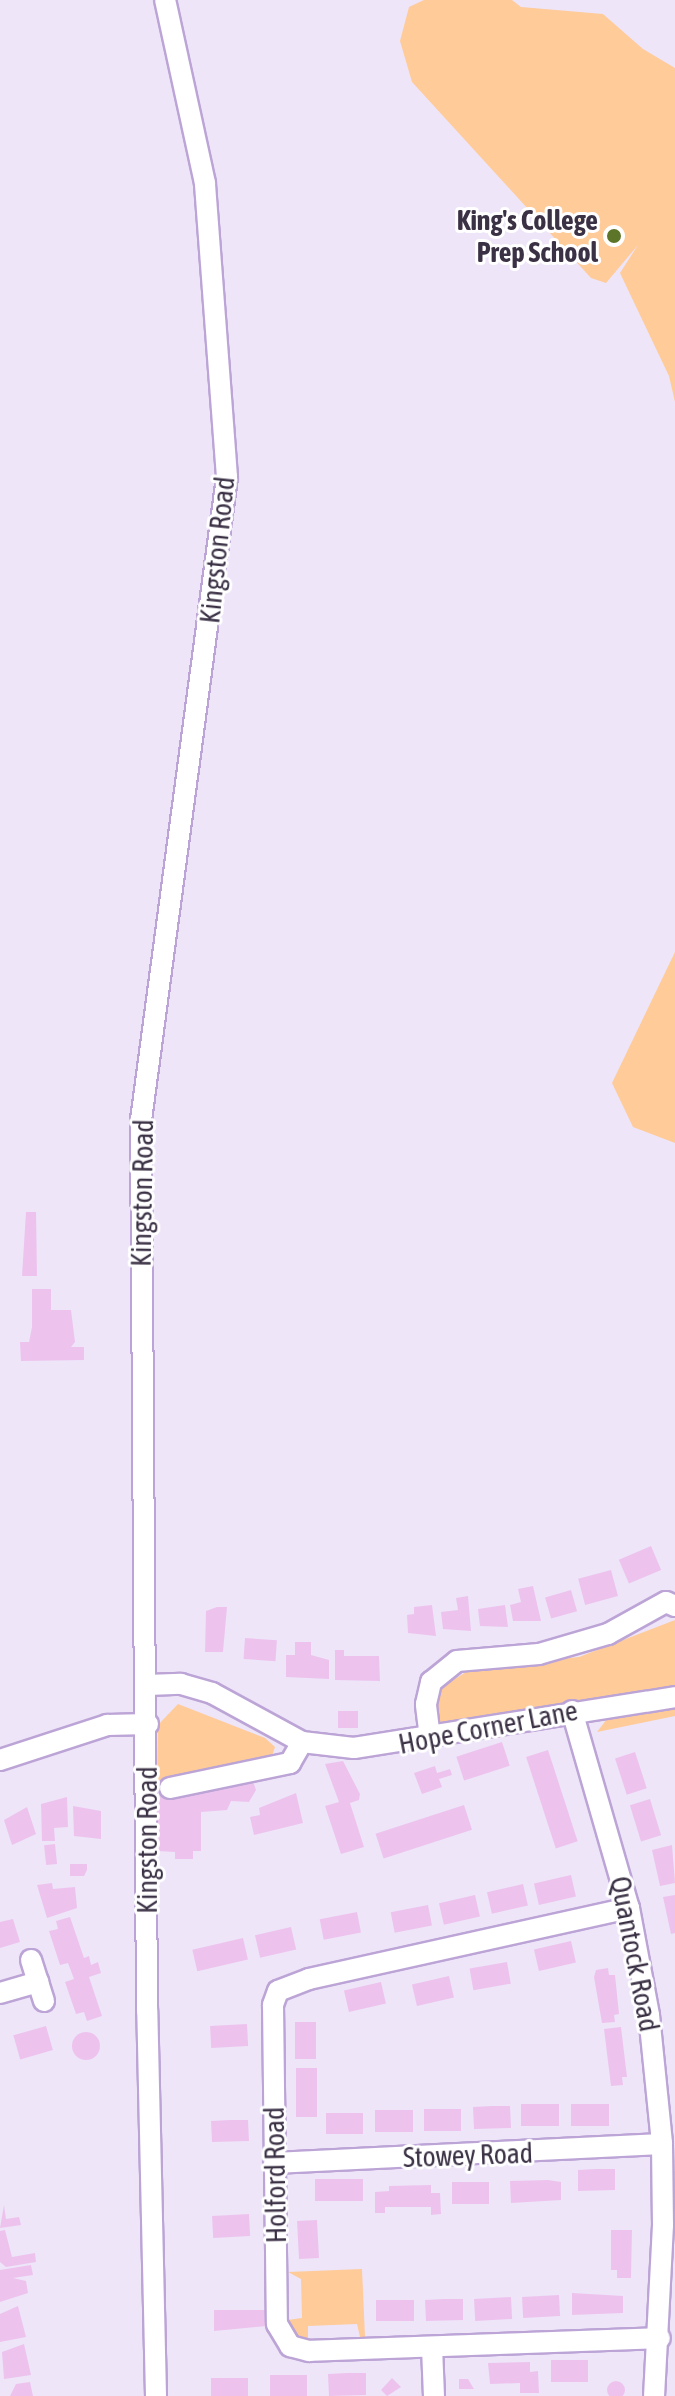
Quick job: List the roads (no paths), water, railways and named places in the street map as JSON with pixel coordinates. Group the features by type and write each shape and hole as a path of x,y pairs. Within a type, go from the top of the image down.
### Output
{"street":[{"name":"Kingston Road","path":"156,2396 141,1120 227,477 205,183 165,0"},
{"path":"430,1738 426,1704 431,1682 457,1661 539,1654 573,1646 635,1623 668,1599"},
{"name":"Hope Corner Lane","path":"147,1685 181,1684 212,1693 302,1742 354,1748 675,1697"},
{"name":"Quantock Road","path":"572,1711 629,1908 649,2015 662,2144 660,2338 654,2396"},
{"path":"0,1760 107,1725 148,1724"},
{"path":"170,1788 290,1763 302,1742"},
{"name":"Holford Road","path":"629,1908 309,1979 278,1991 273,2005 277,2324 284,2340 309,2351 660,2338"},
{"path":"0,1993 41,1992 31,1960"},
{"name":"Stowey Road","path":"274,2163 662,2144"},
{"path":"432,2347 434,2396"}],"place":[{"name":"King's College Prep School","path":"614,236"}]}
